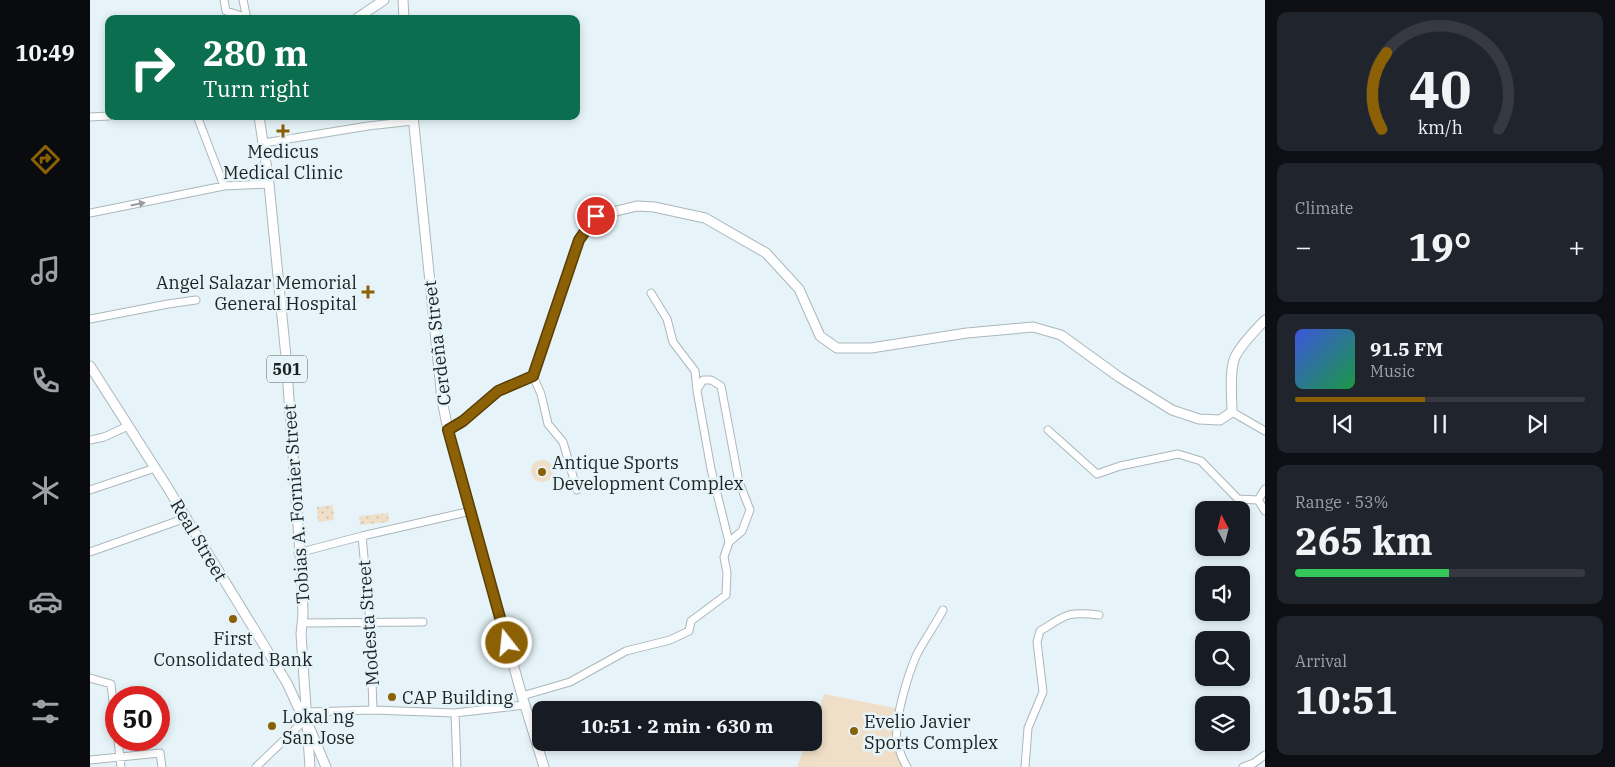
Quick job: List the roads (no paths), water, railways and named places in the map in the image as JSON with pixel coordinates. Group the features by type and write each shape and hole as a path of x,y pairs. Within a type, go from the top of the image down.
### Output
{"main road":[{"path":"362,15 384,0"},
{"path":"403,0 404,15"},
{"name":"Tobias A. Fornier Street","path":"261,120 269,184 286,357 298,553 302,581 307,716 311,767"},
{"name":"Cerdeña Street","path":"413,120 442,400 448,430 523,701 544,767"},
{"path":"448,430 463,421 498,391 533,376 579,240 596,216 637,206 654,207 705,218 766,253 799,289 820,336 837,348 871,348 967,334 1033,327 1061,335 1119,378 1172,410 1198,419 1220,420 1232,412 1234,359 1244,342 1265,320"},
{"name":"Real Street","path":"90,366 186,518 298,707 307,716"},
{"path":"286,684 306,691"},
{"name":"Tobias A. Fornier Street","path":"307,716 310,729 311,767"},
{"path":"310,729 326,767"}],"street":[{"path":"224,0 226,11 239,15"},
{"path":"243,0 246,15"},
{"path":"90,117 105,116"},
{"path":"199,120 224,186"},
{"path":"264,144 402,120"},
{"path":"90,212 224,186 269,184"},
{"path":"651,293 667,319 673,342 696,371 696,391 711,469 729,542"},
{"path":"90,319 196,300"},
{"path":"533,376 541,394 548,424 563,442 577,490"},
{"path":"256,767 307,716 373,710 455,713 523,701 570,682 626,651 670,640 689,631 692,621 726,595 727,573 724,557 729,542 742,531 750,510 739,482 721,386 711,380 703,380 696,391"},
{"path":"1232,412 1265,431"},
{"path":"90,440 104,437 128,426"},
{"path":"1048,430 1098,474 1120,466 1178,454 1201,461 1238,499 1258,500"},
{"path":"90,490 155,468"},
{"path":"1258,500 1265,489"},
{"path":"1258,500 1265,511"},
{"path":"298,553 471,511"},
{"path":"90,552 186,518"},
{"name":"Modesta Street","path":"362,536 370,622 373,710"},
{"path":"906,767 897,740 900,705 917,654 943,610"},
{"path":"1025,767 1028,728 1043,692 1037,642 1040,632 1066,614 1078,612 1099,615"},
{"path":"303,623 423,622"},
{"path":"90,678 110,684 110,686"},
{"path":"455,713 457,767"},
{"path":"119,751 122,767"},
{"path":"90,760 160,753 162,767"},
{"path":"1243,767 1254,763 1265,755"}],"place":[{"name":"Medicus Medical Clinic","path":"283,131"},
{"name":"Angel Salazar Memorial General Hospital","path":"368,292"},
{"name":"Antique Sports Development Complex","path":"542,472"},
{"name":"First Consolidated Bank","path":"233,619"},
{"name":"CAP Building","path":"392,697"},
{"name":"Lokal ng San Jose","path":"272,726"},
{"name":"Evelio Javier Sports Complex","path":"854,731"}]}
